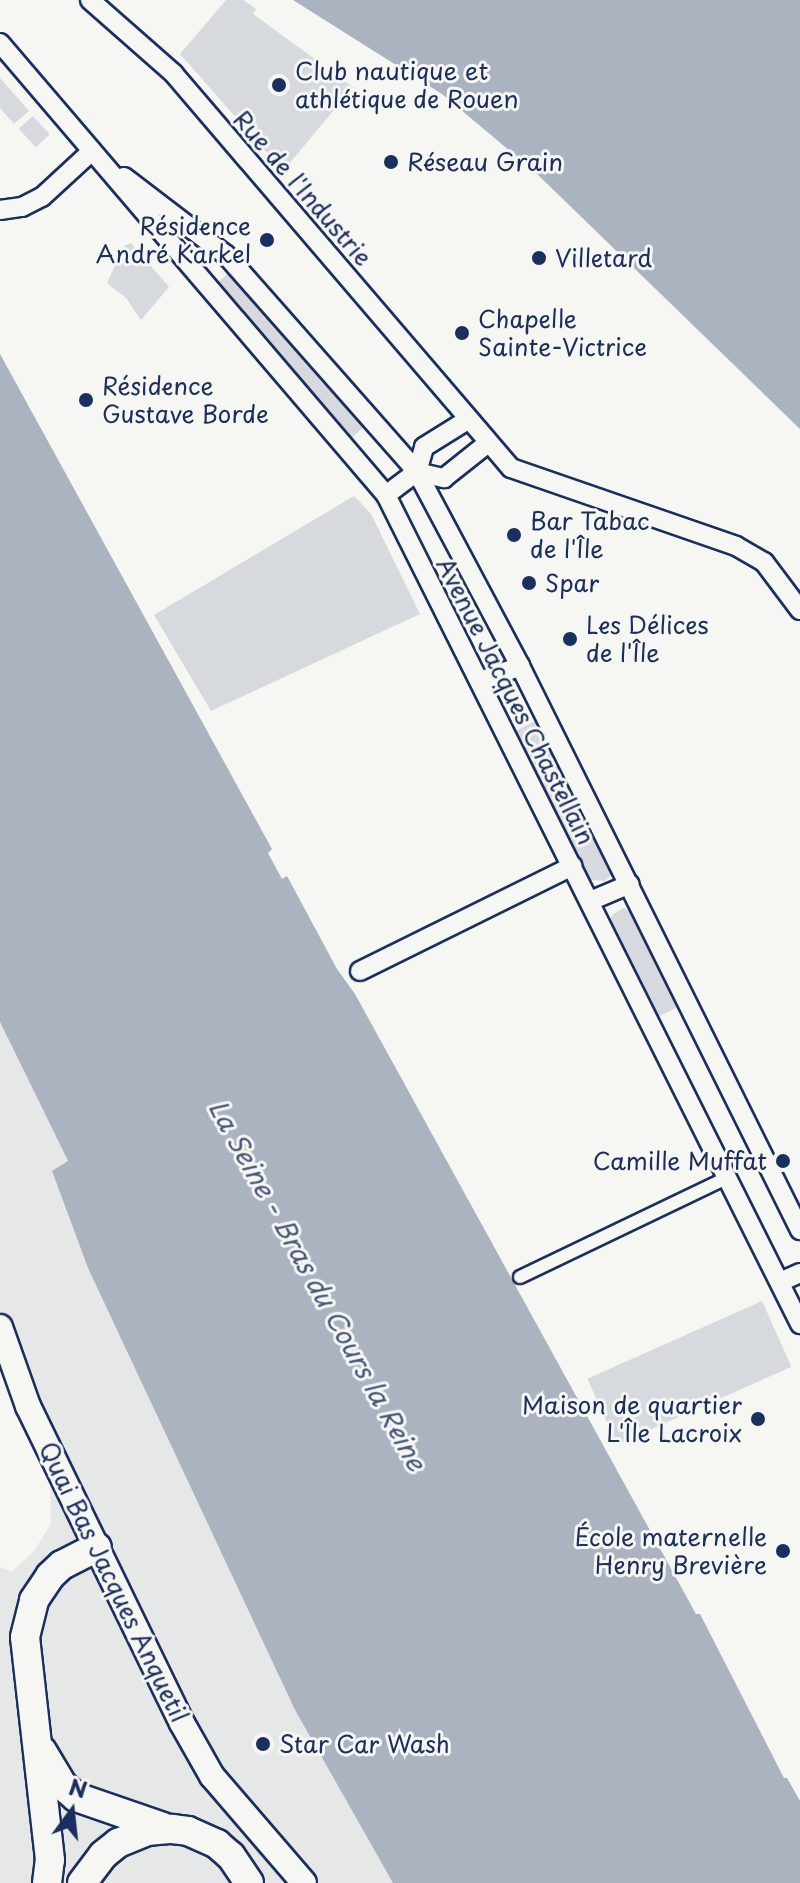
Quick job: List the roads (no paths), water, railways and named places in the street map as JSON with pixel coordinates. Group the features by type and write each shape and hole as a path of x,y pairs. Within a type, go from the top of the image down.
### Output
{"main road":[{"name":"Quai Bas Jacques Anquetil","path":"0,1327 28,1406 182,1723 212,1776 304,1883"},
{"path":"47,1883 50,1860 25,1637 34,1600 50,1576 62,1565 97,1547"},
{"path":"39,1745 63,1786 76,1797 172,1829 188,1831 217,1844 231,1856 249,1883"},
{"path":"82,1883 103,1855 118,1843 147,1831 172,1829"}],"street":[{"name":"Rue de l'Industrie","path":"90,0 173,73 511,468 736,546 764,562 800,610"},
{"name":"Avenue Jacques Chastellain","path":"0,43 386,495 800,1324"},
{"path":"0,210 22,207 42,197 95,155"},
{"name":"Avenue Jacques Chastellain","path":"95,155 226,255 417,472 520,666 800,1230"},
{"path":"386,495 417,472 424,447 469,419"},
{"path":"417,472 444,478 488,443"},
{"path":"481,681 520,666"},
{"path":"360,971 572,866"},
{"path":"590,901 630,884"},
{"path":"520,1277 727,1178"},
{"path":"780,1282 800,1273"}],"water":[{"path":"293,0 800,0 800,429 535,172 442,94"},
{"name":"La Seine - Bras du Cours la Reine","path":"0,354 272,849 268,853 282,879 287,876 337,969 355,994 696,1614 700,1614 784,1778 787,1778 800,1801 800,1883 393,1883 295,1710 88,1268 52,1171 68,1161 0,1022"}],"place":[{"name":"Club nautique et athlétique de Rouen","path":"279,85"},
{"name":"Réseau Grain","path":"391,162"},
{"name":"Résidence André Karkel","path":"267,240"},
{"name":"Villetard","path":"539,258"},
{"name":"Chapelle Sainte-Victrice","path":"462,333"},
{"name":"Résidence Gustave Borde","path":"86,400"},
{"name":"Bar Tabac de l'Île","path":"514,535"},
{"name":"Spar","path":"529,583"},
{"name":"Les Délices de l'Île","path":"570,639"},
{"name":"Camille Muffat","path":"783,1161"},
{"name":"Maison de quartier L'Île Lacroix","path":"758,1419"},
{"name":"École maternelle Henry Brevière","path":"783,1551"},
{"name":"Star Car Wash","path":"263,1744"}]}
